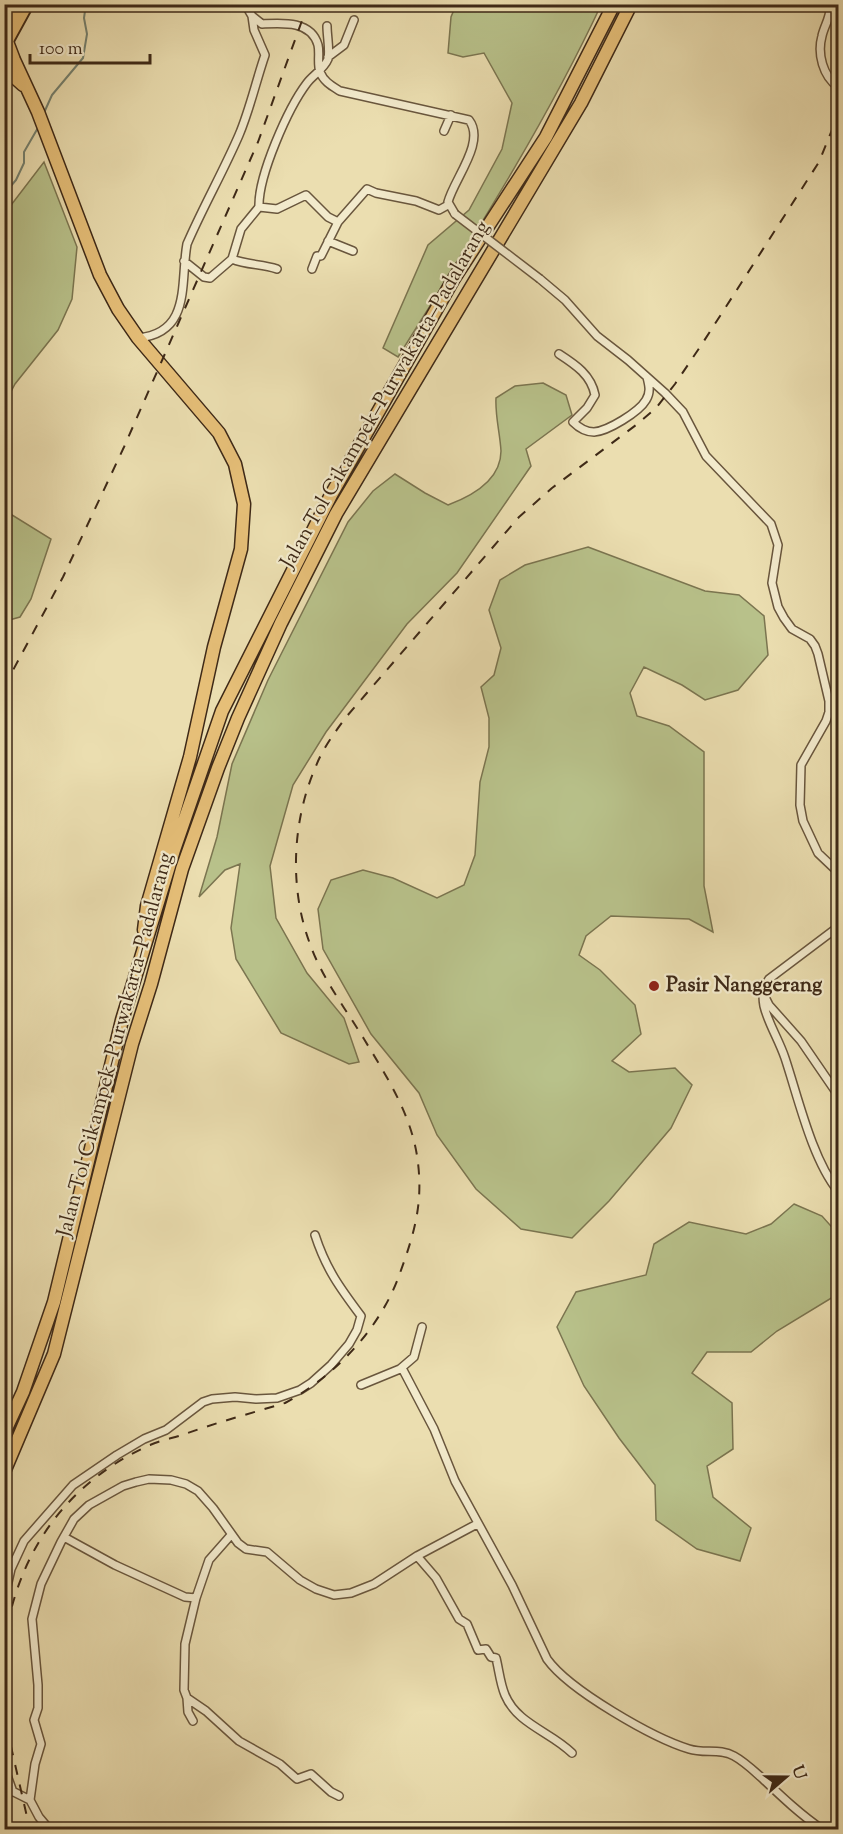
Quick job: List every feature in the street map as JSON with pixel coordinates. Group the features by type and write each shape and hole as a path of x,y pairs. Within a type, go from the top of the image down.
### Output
{"highway":[{"path":"4,27 18,4"},
{"path":"28,4 5,41 38,112 100,275 118,309 138,338 219,433 236,464 244,504 241,549 214,647 190,757 147,906 142,956"},
{"name":"Jalan Tol Cikampek–Purwakarta–Padalarang","path":"4,1433 23,1392 54,1302 122,1020 181,829 222,711 331,495 453,280 546,137 614,4"},
{"name":"Jalan Tol Cikampek–Purwakarta–Padalarang","path":"4,1472 54,1354 132,1044 151,984 179,879 238,718 281,623 336,513 581,103 631,4"},
{"path":"4,74 18,80 28,91"}],"street":[{"path":"245,4 252,16 262,24 285,23 301,26 318,43 320,72 327,83 340,91 469,120 475,136 448,205 455,214 540,279 564,300 597,336 647,376 683,412 706,456 771,524 778,545 772,583 778,607 792,629 810,639 815,646 829,701 826,721 801,765 800,805 803,821 818,853 838,872"},
{"path":"830,4 831,10 821,37 820,55 826,73 838,87"},
{"path":"138,338 149,337 165,329 176,317 183,293 184,261 191,234 232,149 250,105 265,55 254,30 252,16"},
{"path":"184,261 204,277 210,278 232,259 241,229 259,207 267,168 284,126 308,81 320,72 328,57 344,45 354,20"},
{"path":"327,26 328,57"},
{"path":"444,131 451,115"},
{"path":"312,268 338,222 368,189 376,194 416,201 439,210 448,205"},
{"path":"259,207 277,209 306,195 328,217 338,222"},
{"path":"328,241 353,251"},
{"path":"232,259 243,264 264,264 278,268"},
{"path":"559,354 579,368 594,388 595,395 592,400 573,423 583,430 595,432 612,426 638,409 650,392 647,376"},
{"path":"838,927 769,979 763,991 764,1006 784,1056 797,1101 825,1172 838,1191"},
{"path":"763,991 769,1005 801,1041 838,1095"},
{"path":"4,1600 11,1569 24,1541 73,1485 93,1470 144,1439 166,1430 195,1407 212,1399 277,1398 300,1390 331,1365 349,1344 357,1330 361,1316 335,1281 323,1258 315,1235"},
{"path":"361,1385 402,1368 414,1357 422,1327"},
{"path":"402,1368 434,1429 450,1470 477,1524 512,1585 547,1659 554,1668 582,1692 664,1739 693,1750 725,1752 742,1760 805,1818 823,1830"},
{"path":"30,1800 35,1764 42,1744 34,1720 38,1708 38,1685 32,1619 41,1584 64,1537 74,1519 88,1505 123,1486 149,1479 171,1480 186,1484 213,1508 231,1535 246,1549 267,1552 300,1580 334,1595 351,1593 374,1584 477,1524"},
{"path":"193,1721 188,1712 184,1690 184,1658 196,1598 209,1560 231,1535"},
{"path":"64,1537 115,1565 185,1597 196,1598"},
{"path":"417,1557 436,1578 459,1619 467,1624 477,1650 486,1649 491,1657 496,1658 506,1696 516,1712 558,1740 572,1753"},
{"path":"187,1698 206,1711 239,1741 280,1764 297,1779 311,1774 339,1796"},
{"path":"4,1767 13,1791"},
{"path":"4,1787 30,1800 40,1819 50,1830"}],"green space":[{"path":"456,5 601,5 531,140 398,357 383,348 428,245 469,210 502,149 512,103 484,53 463,57 448,53 451,17"},
{"path":"44,162 77,247 72,299 58,330 15,384 5,403 5,213"},
{"path":"543,383 566,395 572,415 526,449 531,466 457,573 407,624 326,732 293,785 270,866 276,918 307,973 344,1018 359,1062 349,1064 281,1033 236,959 231,928 240,864 225,870 199,897 217,837 232,764 268,680 348,522 373,491 395,474 448,505 475,492 491,478 500,461 496,398 515,386"},
{"path":"4,510 51,539 31,599 20,617 6,621 4,618"},
{"path":"588,547 705,591 739,595 764,616 768,655 738,690 705,700 682,685 644,667 630,693 637,716 669,726 704,752 704,886 713,932 689,919 611,916 586,936 579,955 600,970 635,1005 641,1034 612,1061 629,1072 675,1068 692,1085 671,1128 609,1201 572,1238 521,1229 476,1189 437,1135 419,1093 371,1034 323,949 318,909 331,880 363,870 393,878 437,898 464,885 475,855 480,782 489,747 489,718 481,687 494,675 501,648 489,610 500,580 525,565"},
{"path":"794,1204 822,1216 838,1234 838,1294 777,1331 751,1352 707,1352 692,1373 732,1403 733,1449 707,1466 713,1497 751,1528 740,1561 697,1549 656,1520 655,1485 619,1438 584,1386 557,1327 576,1292 646,1275 654,1244 689,1222 746,1234 771,1224"}],"waterway":[{"path":"43,115 52,95 83,58 87,34 84,18 86,4"},
{"path":"4,194 16,180 24,163 24,152 39,126"}],"railway":[{"path":"4,687 63,577 124,447 258,142 308,4"},
{"path":"4,1686 8,1623 16,1593 40,1540 76,1495 123,1459 150,1445 285,1403 304,1392 354,1349 381,1313 392,1293 405,1259 416,1219 419,1192 418,1163 411,1130 398,1098 334,993 315,957 303,923 296,878 296,855 302,809 308,787 322,753 347,716 519,517 552,488 656,408 675,384 819,162 838,115"},
{"path":"4,1686 7,1729 30,1830"}],"place":[{"name":"Pasir Nanggerang","path":"654,986"}]}
